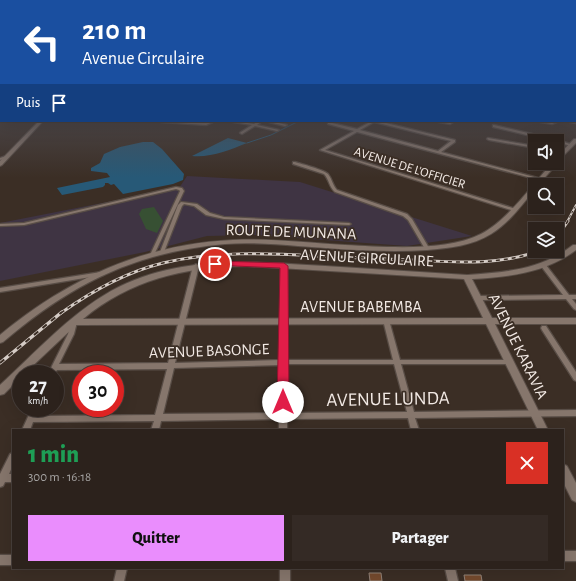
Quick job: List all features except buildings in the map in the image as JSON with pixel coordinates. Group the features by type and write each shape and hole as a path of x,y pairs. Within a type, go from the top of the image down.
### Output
{"street":[{"path":"0,164 39,123"},
{"path":"195,123 210,123"},
{"path":"243,123 276,130"},
{"path":"242,133 257,123"},
{"path":"277,123 285,125"},
{"path":"329,123 438,152 528,180"},
{"name":"AVENUE DE L'OFFICIER","path":"368,123 322,150 514,210"},
{"name":"AVENUE DE L'OFFICIER","path":"381,123 454,141 438,152"},
{"path":"494,126 528,134"},
{"path":"489,139 528,146"},
{"path":"564,152 576,140"},
{"path":"564,143 571,145"},
{"path":"0,159 6,157"},
{"path":"294,163 325,173 328,176 333,189 336,191 405,215 410,219 427,248"},
{"name":"ROUTE DE MUNANA","path":"542,178 549,170"},
{"path":"0,225 24,224 176,188 181,189 182,190 152,255"},
{"name":"ROUTE DE MUNANA","path":"0,340 49,302 101,274 162,252 218,243 246,241 376,248 427,248 452,245 480,236 500,224 528,194"},
{"path":"162,252 180,205 183,203 195,205 208,214 224,218 349,224"},
{"name":"AVENUE CIRCULAIRE","path":"0,391 74,322 98,303 134,284 159,275 196,266 215,264 284,266 467,277 503,274 544,266 567,255 576,246"},
{"path":"567,255 576,255"},
{"path":"155,429 196,266"},
{"path":"283,429 284,266"},
{"path":"544,266 576,308"},
{"path":"0,290 101,274"},
{"name":"AVENUE KARAVIA","path":"467,277 542,429"},
{"path":"477,298 576,298"},
{"path":"386,320 415,429"},
{"name":"AVENUE BABEMBA","path":"74,322 576,320"},
{"path":"55,365 71,334 74,322"},
{"path":"544,328 576,378"},
{"name":"AVENUE BASONGE","path":"64,367 171,366 283,362 510,362"},
{"name":"AVENUE LUNDA","path":"31,419 283,415 576,413"},
{"path":"26,429 31,419"},
{"path":"1,480 12,459"},
{"path":"564,473 576,496"},
{"path":"1,480 12,478"},
{"path":"564,556 576,556"},
{"path":"0,560 12,560"},
{"path":"119,581 122,569"},
{"path":"285,569 285,581"},
{"path":"450,569 453,581"}],"shaded area":[{"path":"187,176 300,182 472,236 407,246 255,235 207,236 145,252 0,281 0,223 179,188"}],"green space":[{"path":"154,207 163,221 157,233 146,229 139,214 142,209"}],"water":[{"path":"228,138 247,143 213,155 192,156"},
{"path":"143,142 153,142 162,149 184,174 183,180 173,184 123,194 114,184 111,185 108,183 105,183 103,187 62,195 57,188 110,177 107,173 91,171 91,168 100,163 104,154 120,147"}],"waterway":[{"path":"247,143 271,135 295,123"}],"railway":[{"path":"567,222 576,205"},
{"path":"564,227 568,221"},
{"path":"61,313 97,290 123,277 163,263 201,256 259,254 475,262 507,259 528,254"},
{"path":"0,363 62,312"}],"route":[{"path":"215,264 284,266 283,402"}]}
